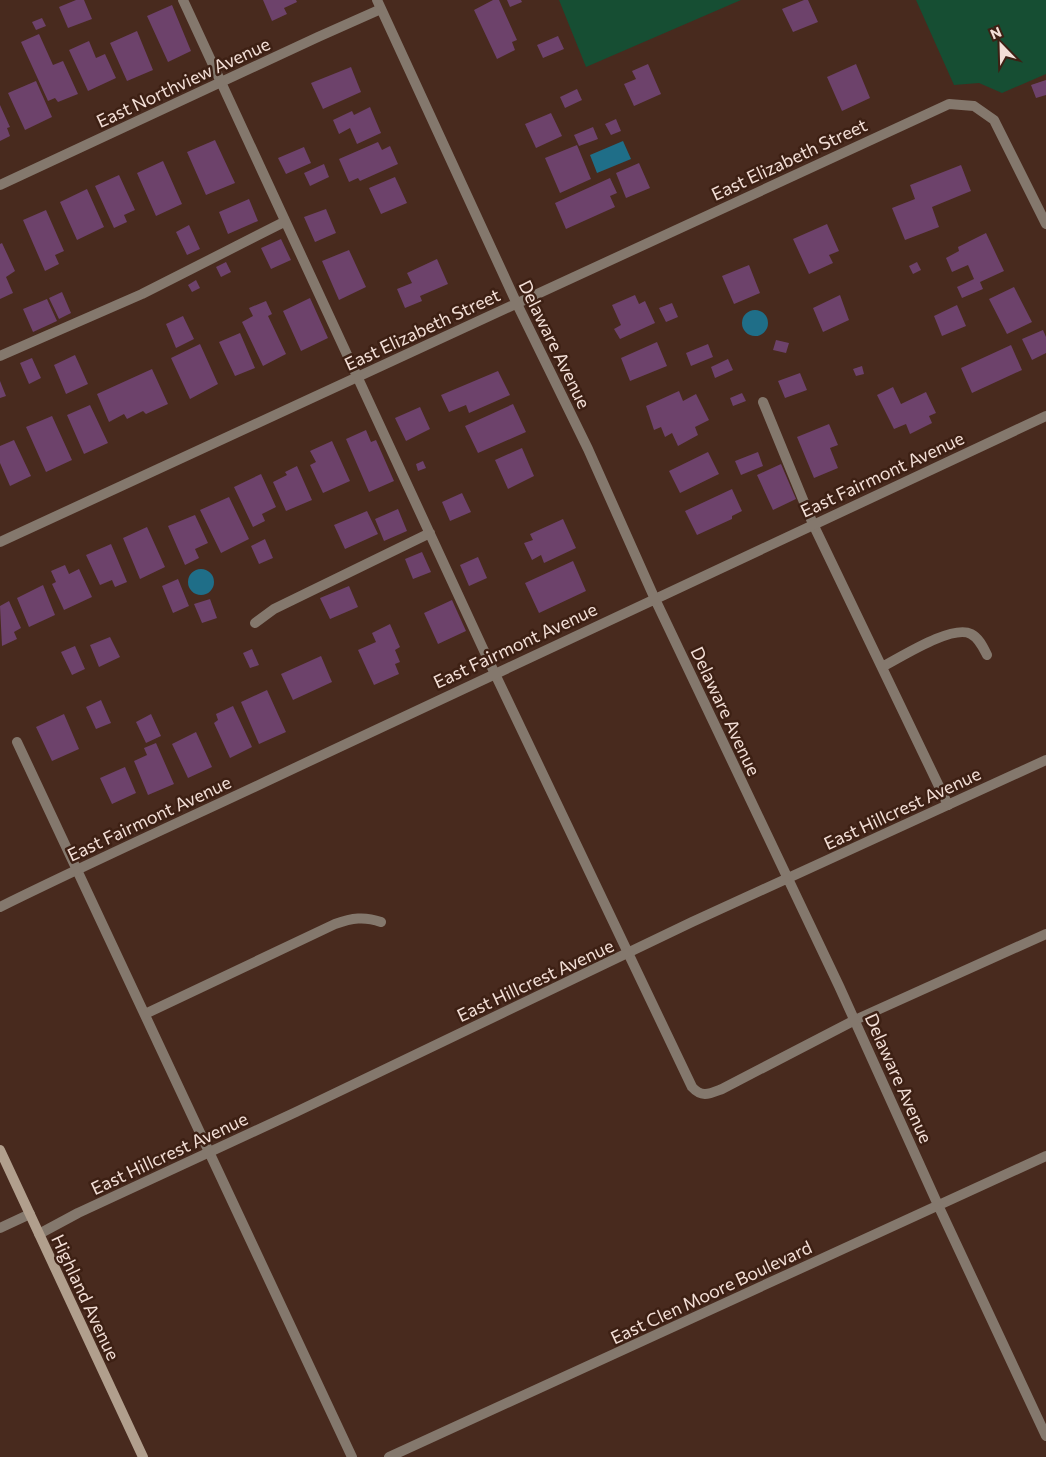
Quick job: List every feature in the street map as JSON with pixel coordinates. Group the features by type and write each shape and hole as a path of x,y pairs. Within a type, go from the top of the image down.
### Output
{"main road":[{"name":"Highland Avenue","path":"0,1150 143,1457"}],"street":[{"path":"183,0 284,222 495,673 629,953 684,1073 698,1094 706,1096 722,1090 855,1020 1046,934"},
{"name":"East Northview Avenue","path":"0,185 221,82 379,5"},
{"name":"Delaware Avenue","path":"379,5 517,304 588,449 654,597 855,1020 938,1205 1046,1436"},
{"name":"East Elizabeth Street","path":"0,542 949,104 968,105 985,112 1001,130 1046,224"},
{"path":"0,356 142,294 284,222"},
{"path":"762,402 813,524 948,805"},
{"name":"East Fairmont Avenue","path":"0,907 76,869 249,790 654,597 1046,416"},
{"path":"255,623 274,609 430,533"},
{"path":"882,667 935,640 961,632 970,633 980,641 987,655"},
{"path":"17,742 352,1457"},
{"name":"East Hillcrest Avenue","path":"39,1234 78,1213 787,878 1046,760"},
{"path":"145,1014 335,924 354,917 368,918 381,922"},
{"name":"East Clen Moore Boulevard","path":"389,1457 1046,1156"},
{"path":"0,1228 30,1214"}],"green space":[{"path":"559,0 741,0 586,67"},
{"path":"916,0 1046,0 1046,74 1002,93 979,83 954,85"}],"water":[{"path":"623,141 631,159 597,173 590,155"},
{"path":"755,310 764,314 768,323 764,332 755,336 746,332 742,323 746,314"},
{"path":"201,569 210,573 214,582 210,591 201,595 192,591 188,582 192,573"}],"building":[{"path":"76,0 84,0 92,19 68,28 59,7"},
{"path":"263,0 296,0 297,2 284,8 287,14 272,21"},
{"path":"493,0 499,0 517,40 512,42 515,50 497,59 474,10"},
{"path":"507,0 521,0 522,2 510,7"},
{"path":"808,0 818,22 793,32 782,9"},
{"path":"172,5 191,51 168,62 147,16"},
{"path":"42,18 46,26 36,30 32,22"},
{"path":"137,31 153,70 127,81 110,43"},
{"path":"39,34 53,65 63,61 78,94 58,102 55,98 48,101 21,42"},
{"path":"558,36 564,49 543,58 537,45"},
{"path":"89,41 96,58 105,54 116,78 88,91 69,50"},
{"path":"648,64 661,94 634,106 624,84 636,79 632,71"},
{"path":"856,64 870,98 842,111 827,77"},
{"path":"351,67 361,92 323,109 311,83"},
{"path":"1046,80 1046,95 1036,98 1031,85"},
{"path":"36,81 52,117 25,130 8,93"},
{"path":"577,89 582,100 565,108 560,97"},
{"path":"0,105 10,127 7,128 10,136 0,141"},
{"path":"370,107 381,133 357,144 350,128 339,134 333,120 352,111 354,115"},
{"path":"551,113 562,136 536,148 525,124"},
{"path":"616,119 621,131 611,135 605,124"},
{"path":"593,127 598,139 579,146 574,135"},
{"path":"215,140 235,183 206,195 187,152"},
{"path":"378,142 382,150 390,146 398,164 360,181 358,178 349,182 339,159"},
{"path":"577,145 591,179 560,193 545,158"},
{"path":"304,147 311,163 286,174 278,158"},
{"path":"163,161 182,204 156,216 137,173"},
{"path":"639,163 650,188 626,198 616,173"},
{"path":"324,164 329,177 310,186 304,173"},
{"path":"961,165 971,191 932,207 939,227 905,240 892,208 915,199 910,185"},
{"path":"119,175 135,210 124,215 127,222 114,228 95,186"},
{"path":"395,177 407,203 381,214 369,188"},
{"path":"610,178 617,193 610,196 615,207 566,229 555,203"},
{"path":"87,189 104,227 77,240 60,202"},
{"path":"249,199 258,221 228,234 219,212"},
{"path":"326,209 336,233 315,242 304,217"},
{"path":"46,210 64,251 55,255 59,264 45,271 23,220"},
{"path":"827,224 839,251 829,255 833,263 809,274 793,239"},
{"path":"189,225 200,249 187,255 176,232"},
{"path":"986,233 1004,271 980,282 983,289 962,298 957,287 974,279 968,265 952,272 946,258 959,251 958,247"},
{"path":"281,239 291,260 271,269 261,248"},
{"path":"2,243 15,271 6,277 13,293 0,299 0,244"},
{"path":"349,250 366,287 339,300 322,261"},
{"path":"437,259 448,284 420,296 422,301 405,308 397,289 412,283 407,273"},
{"path":"226,262 231,272 221,277 216,267"},
{"path":"917,262 921,270 913,274 909,266"},
{"path":"749,265 760,293 734,304 722,276"},
{"path":"196,280 200,288 192,292 188,285"},
{"path":"1014,287 1032,322 1007,334 989,299"},
{"path":"62,292 71,313 59,319 49,298"},
{"path":"635,295 639,304 645,301 655,323 620,339 614,329 621,325 612,305"},
{"path":"840,295 849,320 823,332 813,308"},
{"path":"310,298 328,338 301,351 283,311"},
{"path":"47,299 57,321 33,332 23,309"},
{"path":"266,301 272,314 268,316 286,354 263,366 242,322 253,316 249,308"},
{"path":"672,303 678,317 666,322 659,308"},
{"path":"957,305 966,326 942,336 934,316"},
{"path":"183,316 194,339 176,348 166,324"},
{"path":"1043,330 1046,337 1046,353 1032,360 1022,339"},
{"path":"240,333 255,368 235,376 219,342"},
{"path":"776,340 789,343 786,353 773,350"},
{"path":"657,342 667,366 630,381 621,358"},
{"path":"200,344 218,384 190,399 171,358"},
{"path":"708,344 713,357 691,366 686,353"},
{"path":"1011,345 1022,370 972,393 961,368"},
{"path":"75,355 88,384 66,394 54,365"},
{"path":"32,358 41,378 29,384 20,363"},
{"path":"728,359 733,370 715,378 711,367"},
{"path":"862,366 864,374 856,376 853,369"},
{"path":"152,369 168,404 146,414 143,411 127,419 124,414 109,422 97,394"},
{"path":"498,371 510,395 469,413 466,405 449,412 441,395"},
{"path":"800,373 807,390 785,398 778,381"},
{"path":"0,381 6,396 0,398"},
{"path":"893,387 901,404 926,392 936,413 929,416 932,423 910,434 906,424 894,429 877,395"},
{"path":"679,391 683,401 696,394 709,420 695,427 698,435 678,446 672,433 665,437 661,427 654,430 646,406"},
{"path":"742,393 746,401 733,406 730,398"},
{"path":"513,404 526,432 478,453 465,426"},
{"path":"90,405 108,443 84,454 67,415"},
{"path":"420,407 430,429 406,441 395,418"},
{"path":"52,416 72,460 46,472 26,427"},
{"path":"829,424 838,445 830,448 838,468 814,478 797,437"},
{"path":"366,430 371,442 376,440 394,481 369,492 346,439"},
{"path":"14,440 31,476 10,486 0,463 0,446"},
{"path":"332,441 350,481 323,493 310,465 316,462 310,451"},
{"path":"522,448 534,476 508,489 495,460"},
{"path":"708,452 719,474 680,493 669,471"},
{"path":"758,452 763,466 741,475 735,461"},
{"path":"423,461 426,468 418,471 416,464"},
{"path":"781,464 796,499 773,510 757,475"},
{"path":"297,466 312,500 286,511 273,482 287,475 285,472"},
{"path":"261,474 276,507 262,514 265,521 253,527 234,487"},
{"path":"732,489 742,511 732,516 732,519 697,535 685,511"},
{"path":"462,493 471,512 450,521 442,502"},
{"path":"229,497 249,539 221,553 200,510"},
{"path":"398,509 407,531 384,541 375,519"},
{"path":"367,511 378,534 345,549 334,525"},
{"path":"195,515 208,543 195,549 199,558 185,565 168,526"},
{"path":"563,519 576,548 544,563 541,555 532,560 524,543 533,540 530,534"},
{"path":"147,527 165,567 140,579 123,538"},
{"path":"265,539 273,558 259,564 251,546"},
{"path":"111,544 127,582 115,587 112,580 100,585 86,555"},
{"path":"422,552 431,572 413,579 405,559"},
{"path":"478,557 487,578 469,586 460,565"},
{"path":"573,561 586,591 539,613 525,583"},
{"path":"65,565 69,574 79,569 92,597 64,610 52,584 56,582 51,571"},
{"path":"178,579 189,606 173,613 162,586"},
{"path":"43,585 55,615 29,627 17,598"},
{"path":"349,586 358,607 330,619 320,598"},
{"path":"210,599 217,618 202,623 194,604"},
{"path":"452,600 466,631 438,644 424,613"},
{"path":"9,601 21,628 14,632 17,639 2,646 0,606"},
{"path":"390,624 400,647 395,650 400,662 395,664 399,674 374,685 358,650 376,642 372,633"},
{"path":"110,637 120,657 99,667 90,645"},
{"path":"75,646 85,669 72,675 61,652"},
{"path":"252,649 259,665 250,668 243,653"},
{"path":"321,656 332,682 293,700 281,674"},
{"path":"267,690 286,732 259,744 241,702"},
{"path":"101,700 111,723 96,729 86,707"},
{"path":"233,706 252,747 230,758 214,723 218,720 216,714"},
{"path":"64,714 79,749 52,761 36,727"},
{"path":"151,714 161,736 146,743 136,722"},
{"path":"196,732 212,767 188,778 172,744"},
{"path":"156,743 174,784 148,795 134,761 147,755 144,748"},
{"path":"125,767 136,793 112,804 100,778"}]}
